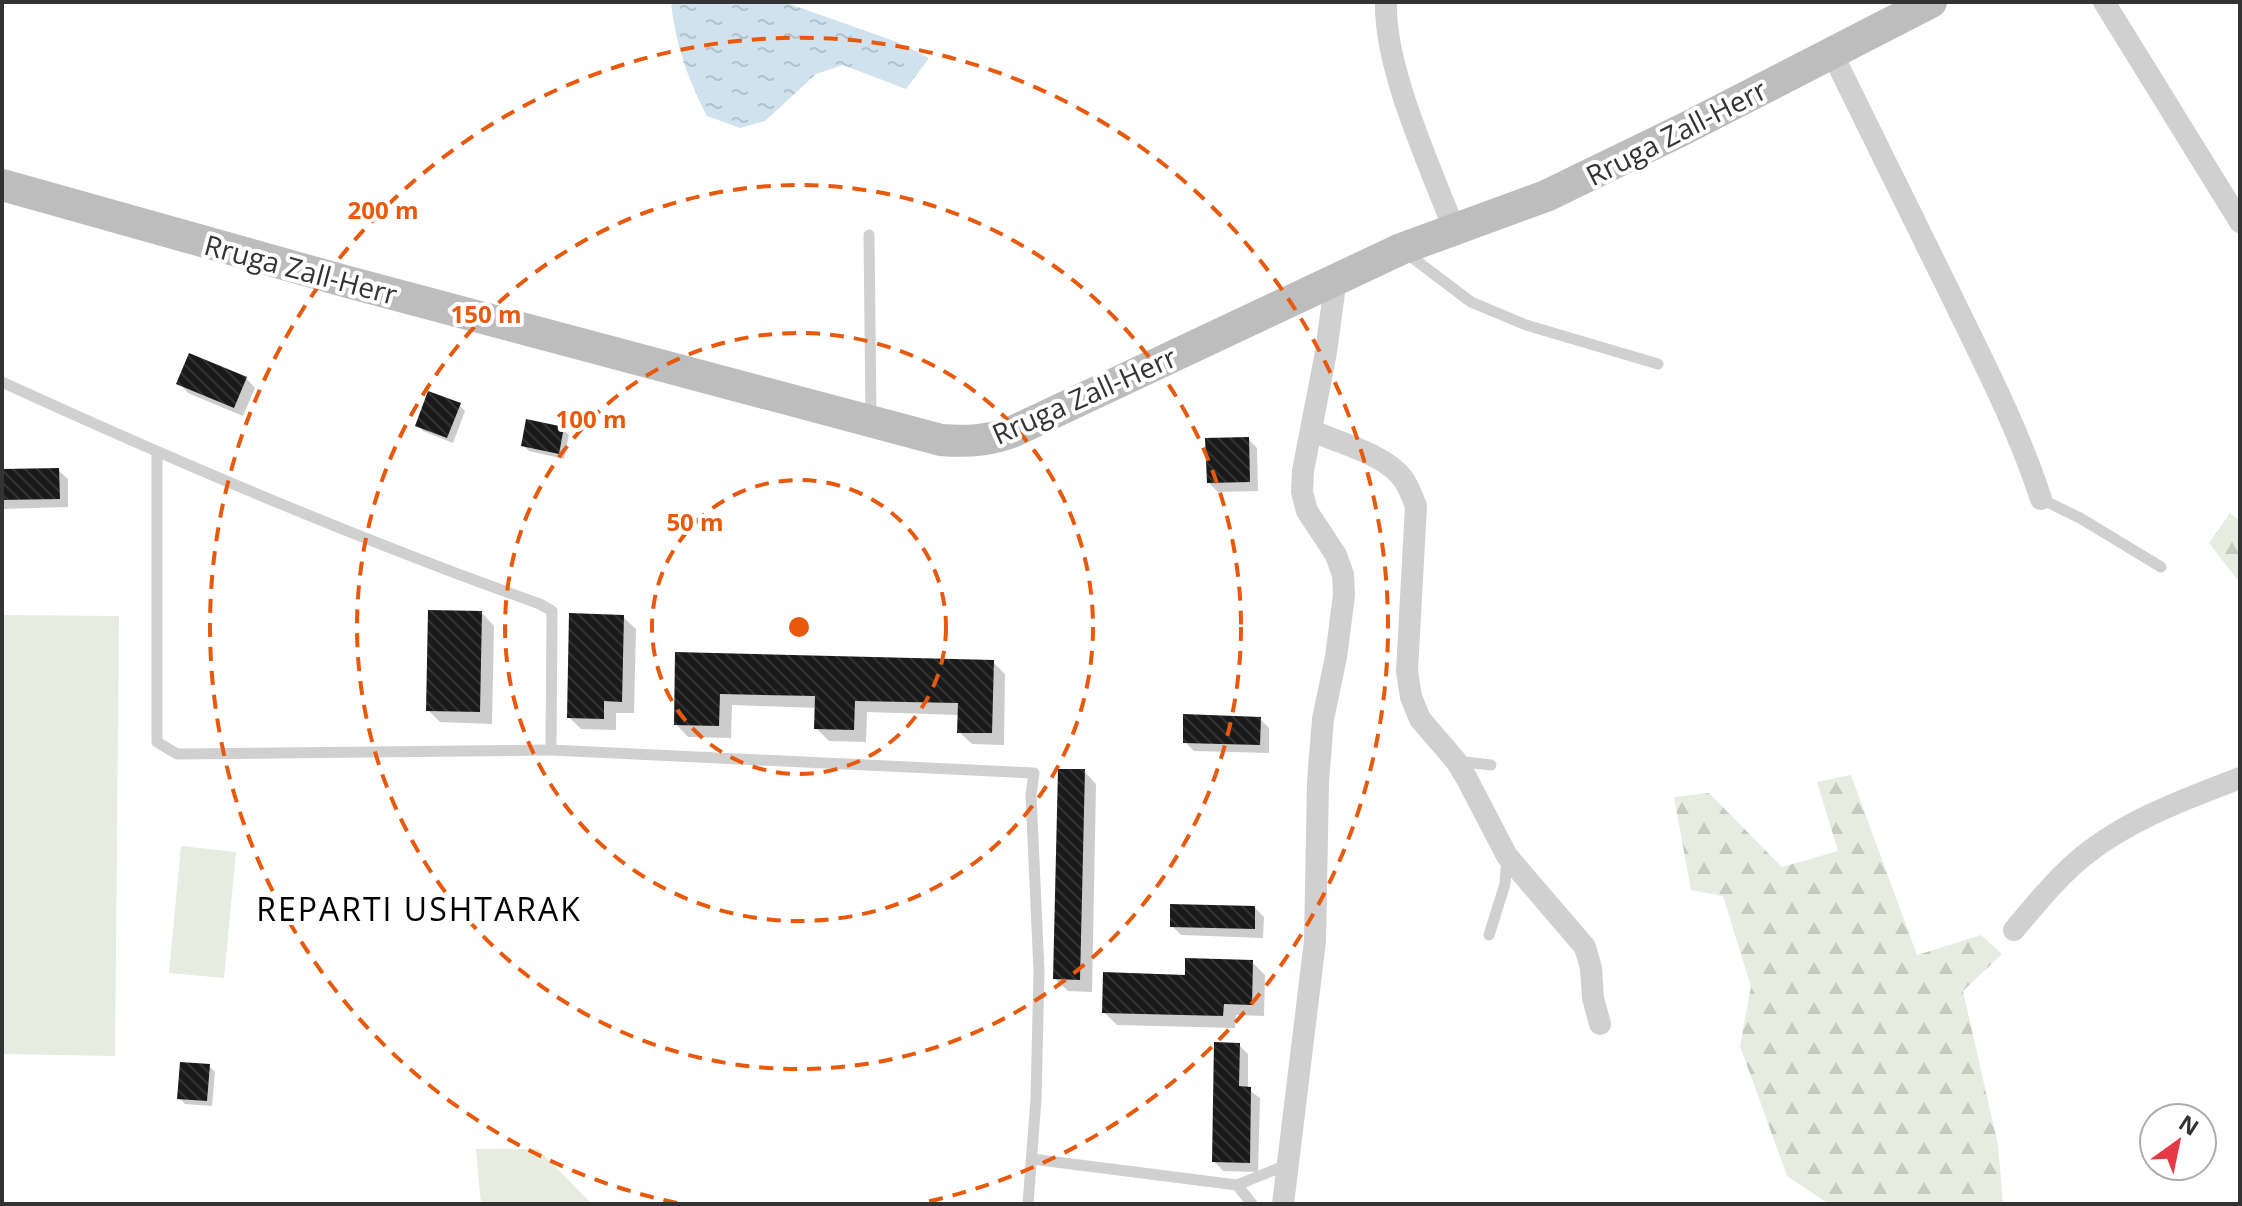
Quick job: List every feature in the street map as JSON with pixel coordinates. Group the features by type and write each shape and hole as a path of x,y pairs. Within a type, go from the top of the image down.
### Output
{"main road":[{"name":"Rruga Zall-Herr","path":"2,185 348,282 941,440 969,442 1012,432 1401,249 1546,196 1931,2"}],"street":[{"path":"1386,2 1390,46 1402,89 1454,229"},
{"path":"2104,2 2240,222"},
{"path":"1832,53 2001,396 2028,458 2041,499"},
{"path":"1283,1204 1315,941 1318,782 1323,719 1336,657 1344,595 1343,575 1336,555 1307,511 1302,492 1336,278"},
{"path":"1311,430 1379,460 1398,472 1409,488 1416,506 1407,671 1411,697 1420,719 1456,761 1507,856 1585,947 1600,1024"},
{"path":"2014,930 2082,857 2166,807 2240,778"}],"lane":[{"path":"869,235 871,421"},
{"path":"1401,249 1471,302 1526,325 1658,364"},
{"path":"2,382 157,453 419,561 552,611 551,750"},
{"path":"157,453 157,742 177,754 551,750 1034,773 1031,795 1039,971 1036,1099 1028,1204"},
{"path":"2041,499 2080,518 2161,567"},
{"path":"1456,761 1491,765"},
{"path":"1489,935 1505,884 1507,856"},
{"path":"1032,1159 1237,1185 1289,1164"},
{"path":"1237,1185 1252,1204"}],"green space":[{"path":"2230,513 2240,521 2240,583 2209,543"},
{"path":"2,615 119,616 115,1056 2,1054"},
{"path":"1851,775 1917,955 1981,935 2002,954 1963,991 1998,1145 2003,1204 1829,1204 1787,1176 1740,1046 1751,987 1723,896 1691,890 1674,797 1709,793 1782,867 1838,851 1817,782"},
{"path":"181,846 236,852 224,978 169,973"},
{"path":"476,1149 538,1149 592,1204 481,1204"}],"water":[{"path":"671,2 784,2 897,42 929,58 906,89 843,65 816,74 765,121 740,128 707,116 683,61"}],"building":[{"path":"189,353 247,377 234,408 176,384"},
{"path":"428,391 461,403 447,438 415,426"},
{"path":"526,419 564,427 559,454 521,446"},
{"path":"1249,437 1250,482 1207,483 1205,438"},
{"path":"59,468 60,499 2,500 2,469"},
{"path":"428,610 482,611 480,712 426,711"},
{"path":"569,613 624,615 622,702 604,701 604,719 567,718"},
{"path":"675,652 994,660 992,733 957,733 958,703 855,701 854,730 814,729 815,696 720,694 719,726 674,725"},
{"path":"1183,714 1261,717 1260,745 1183,743"},
{"path":"1058,769 1085,769 1080,980 1053,979"},
{"path":"1170,904 1255,906 1255,929 1170,927"},
{"path":"1185,958 1253,960 1252,1005 1224,1004 1223,1016 1102,1013 1103,972 1185,975"},
{"path":"1214,1042 1240,1043 1239,1086 1251,1087 1250,1163 1212,1162"},
{"path":"180,1062 210,1064 207,1101 177,1099"}],"district":[{"name":"REPARTI USHTARAK","path":"419,908"}]}
